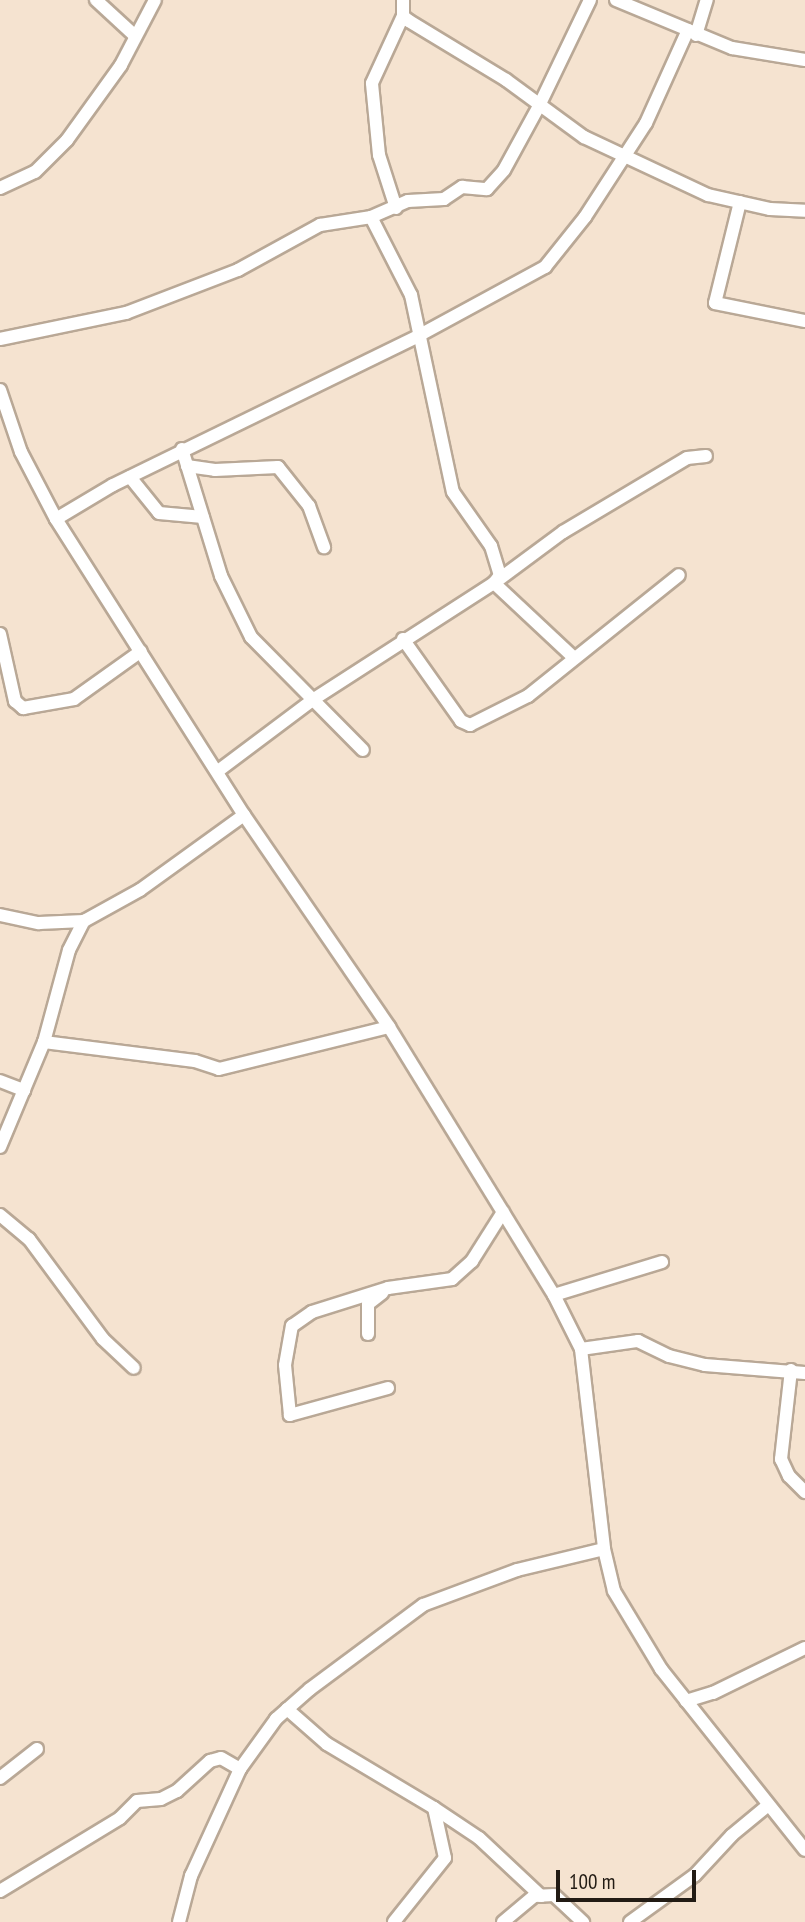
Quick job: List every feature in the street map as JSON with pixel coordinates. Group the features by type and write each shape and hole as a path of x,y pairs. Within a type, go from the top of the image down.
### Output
{"street":[{"path":"96,0 134,35"},
{"path":"0,188 35,172 67,140 121,65 134,35 155,0"},
{"path":"396,208 379,155 372,83 403,16 403,0"},
{"path":"0,339 126,313 238,270 320,225 371,217 408,201 444,199 462,187 487,189 496,183 540,104 590,0"},
{"path":"616,0 732,48 805,60"},
{"path":"56,519 182,449 418,337 545,267 585,217 621,155 646,123 706,0"},
{"path":"403,16 540,104 584,137 621,155 708,195 805,211"},
{"path":"740,202 715,303 805,321"},
{"path":"371,217 411,295 453,492 491,546 500,575 494,583"},
{"path":"1,394 21,452 56,519 244,816 389,1027 554,1295 581,1349 604,1549 614,1591 632,1627 686,1701 767,1806 803,1844"},
{"path":"182,449 221,576 251,637 363,750"},
{"path":"218,771 314,699 402,639 494,583 581,521 687,458 706,456"},
{"path":"187,466 215,470 278,467 309,506 324,547"},
{"path":"130,477 159,513 203,517"},
{"path":"187,517 208,533"},
{"path":"402,639 465,725 528,696 573,657 679,575"},
{"path":"494,583 573,657"},
{"path":"0,634 3,669 17,706 23,708 74,699 141,651"},
{"path":"0,915 39,923 84,921 139,890 244,816"},
{"path":"0,1147 44,1042 69,950 84,921"},
{"path":"44,1042 195,1061 219,1069 389,1027"},
{"path":"0,1081 24,1090"},
{"path":"388,1388 290,1415 285,1365 292,1326 312,1312 388,1288 452,1279 463,1273 503,1212"},
{"path":"0,1215 29,1238 103,1339 134,1368"},
{"path":"554,1295 662,1262"},
{"path":"368,1334 368,1304 388,1288"},
{"path":"581,1349 638,1341 669,1356 705,1365 805,1373"},
{"path":"791,1370 781,1459 789,1476 805,1492"},
{"path":"179,1922 191,1876 240,1769 288,1709 353,1654 423,1605 517,1570 604,1549"},
{"path":"686,1701 770,1668 805,1648"},
{"path":"288,1709 327,1744 479,1838 541,1896"},
{"path":"0,1778 37,1749"},
{"path":"0,1891 120,1818 137,1801 161,1799 177,1791 211,1761 221,1758 240,1769"},
{"path":"630,1922 695,1875 732,1835 767,1806"},
{"path":"394,1922 445,1858 434,1808"},
{"path":"503,1922 541,1896 554,1895 583,1922"}]}
